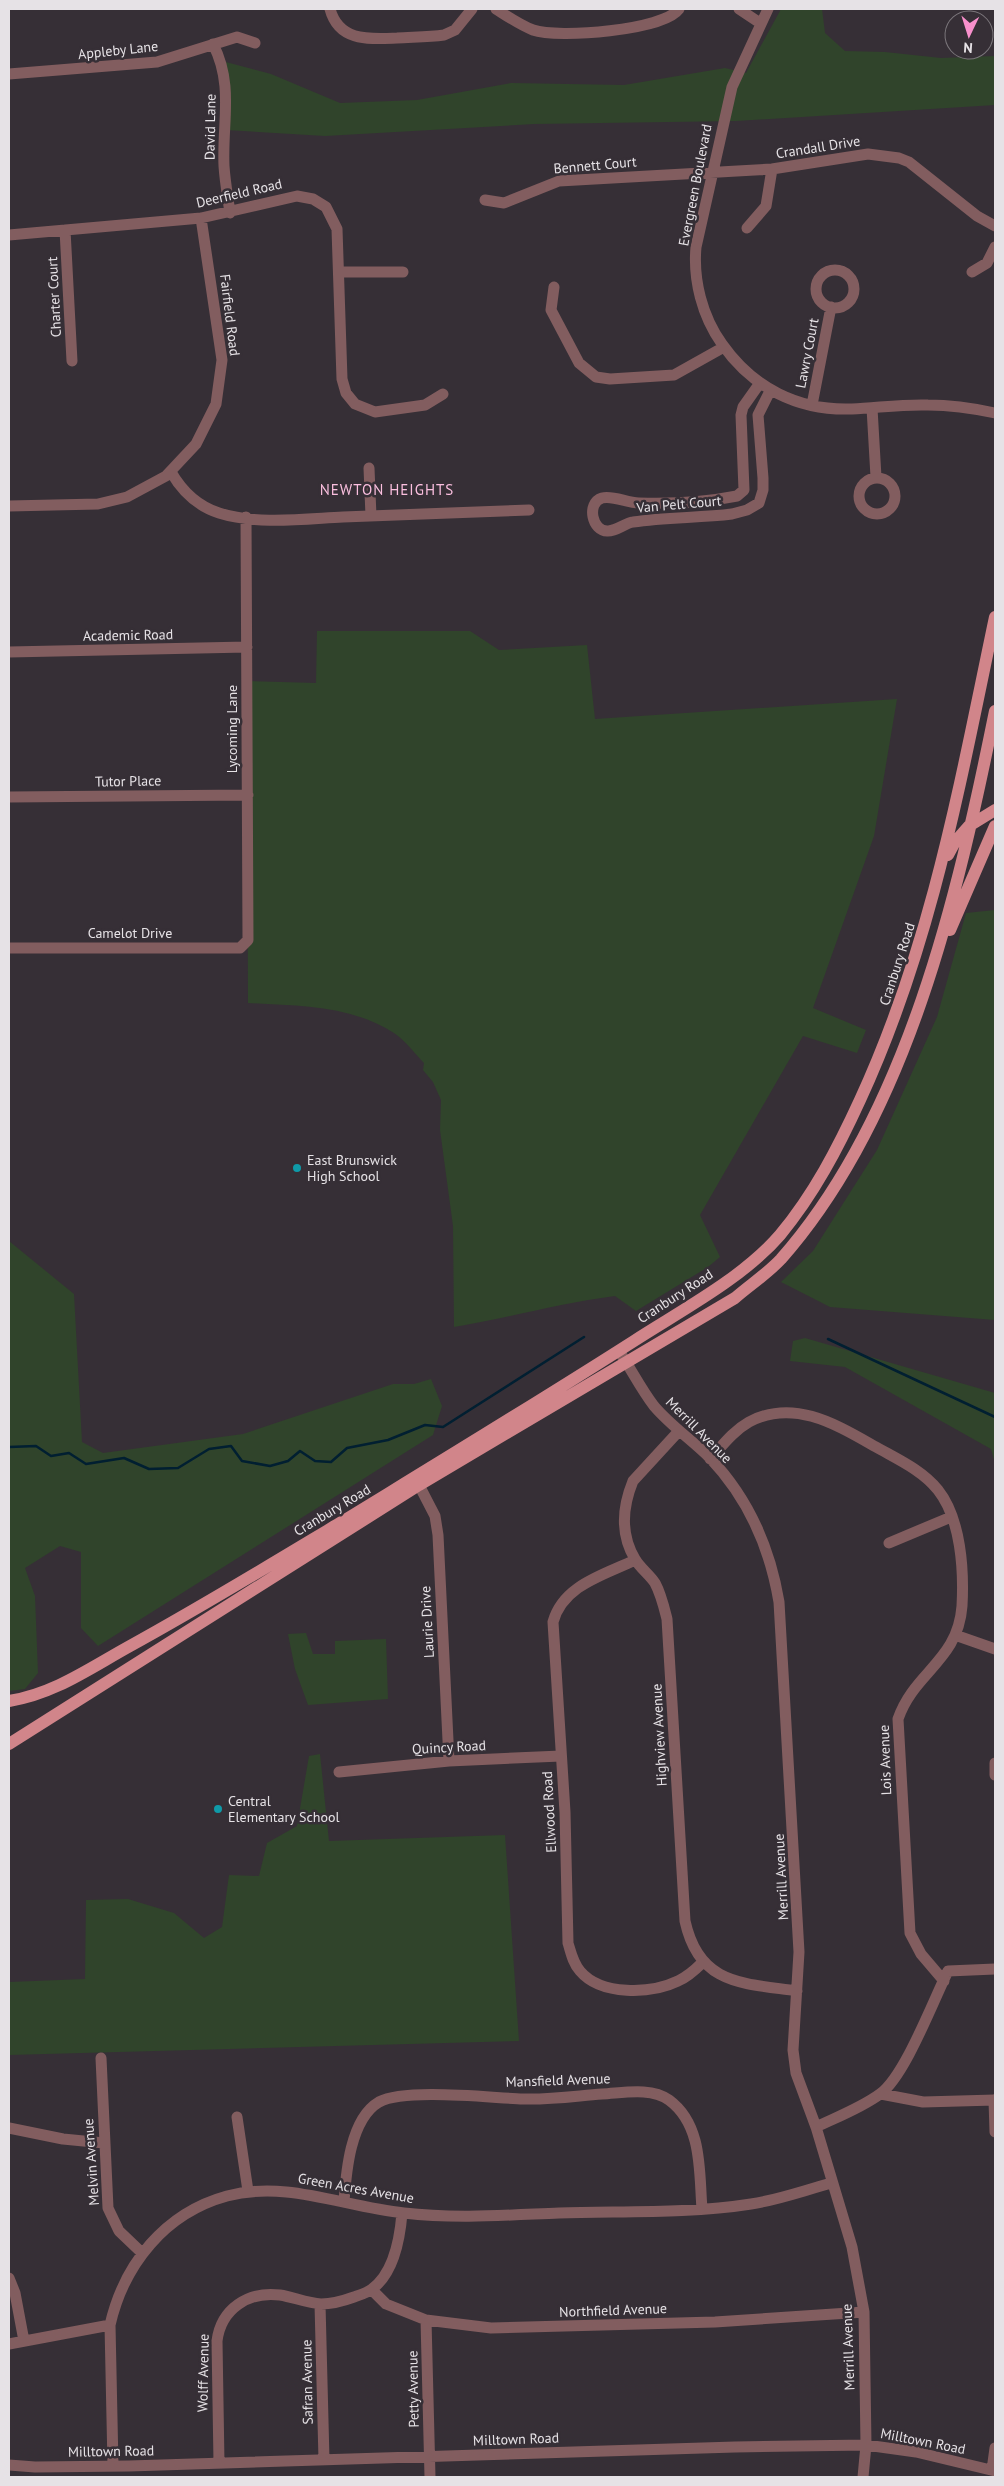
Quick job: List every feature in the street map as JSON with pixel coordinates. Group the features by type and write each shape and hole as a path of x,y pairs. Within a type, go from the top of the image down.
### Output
{"main road":[{"name":"Cranbury Road","path":"9,1700 50,1691 196,1609 557,1391 706,1295 747,1265 778,1237 812,1192 840,1144 893,1024 920,947 942,868 995,616"},
{"name":"Cranbury Road","path":"9,1744 419,1485 735,1298 780,1261 816,1216 857,1151 903,1048 929,981 957,881 995,711"},
{"path":"992,729 995,744"},
{"path":"942,868 955,842 969,826 995,810"},
{"path":"929,981 995,826"}],"street":[{"path":"330,9 336,24 348,34 363,39 444,35 455,30 472,9"},
{"path":"496,9 534,31 581,34 624,29 674,16 679,9"},
{"path":"739,9 760,23"},
{"name":"Evergreen Boulevard","path":"768,9 732,87 696,246 696,266 705,311 724,347 738,364 770,391 812,405 835,409 926,405 964,406 995,413"},
{"name":"Appleby Lane","path":"9,74 157,62 237,37 255,43"},
{"name":"David Lane","path":"213,44 222,61 226,78 224,167 230,213"},
{"name":"Crandall Drive","path":"712,172 772,169 868,154 899,158 909,162 977,216 995,226"},
{"path":"747,228 766,206 772,169"},
{"name":"Bennett Court","path":"485,200 504,203 559,181 712,172"},
{"name":"Deerfield Road","path":"9,235 201,218 230,213 296,196 305,196 320,202 331,214 337,229 342,379 350,399 361,408 375,412 425,405 443,394"},
{"name":"Fairfield Road","path":"9,506 78,506 112,502 140,492 171,472 188,456 204,431 216,404 221,375 220,345 201,218"},
{"name":"Charter Court","path":"65,230 72,361"},
{"path":"972,272 987,263 995,247"},
{"path":"339,272 403,272"},
{"path":"554,287 551,310 579,363 596,377 619,379 674,375 724,347"},
{"name":"Lawry Court","path":"812,405 831,307"},
{"name":"Van Pelt Court","path":"754,506 732,514 632,522 607,531 599,528 592,516 597,501 602,498 613,498 641,504 724,499 740,494 744,490 745,475 741,415 743,407 760,383"},
{"path":"740,494 754,506 759,503 763,490 758,415 770,391"},
{"path":"872,408 876,477"},
{"path":"369,468 371,516"},
{"path":"171,472 181,487 201,505 226,515 277,520 529,510"},
{"name":"Lycoming Lane","path":"246,517 248,940"},
{"name":"Academic Road","path":"9,652 247,647"},
{"name":"Tutor Place","path":"9,797 248,795"},
{"name":"Camelot Drive","path":"9,948 240,948 248,940"},
{"name":"Merrill Avenue","path":"619,1351 655,1406 678,1432 710,1458 740,1496 756,1526 768,1557 779,1602 795,1848 799,1952 793,2041 796,2073 816,2127 852,2248 864,2312 866,2446 863,2477"},
{"name":"Lois Avenue","path":"710,1458 748,1422 776,1414 813,1416 831,1422 915,1470 938,1490 951,1516 962,1556 962,1605 955,1635 940,1662 910,1692 898,1719 910,1933 921,1954 944,1980"},
{"name":"Highview Avenue","path":"678,1432 639,1473 628,1492 624,1513 624,1532 635,1560 654,1582 663,1600 667,1619 684,1921 688,1936 702,1963"},
{"name":"Laurie Drive","path":"419,1485 435,1516 438,1535 449,1761"},
{"path":"889,1544 951,1516"},
{"name":"Ellwood Road","path":"635,1560 574,1590 565,1598 555,1614 552,1633 565,1812 568,1943 574,1962 580,1971 594,1982 614,1989 659,1987 678,1981 702,1963"},
{"path":"955,1635 995,1649"},
{"name":"Quincy Road","path":"339,1772 449,1761 561,1756"},
{"path":"995,1763 995,1775"},
{"path":"702,1963 724,1976 741,1983 797,1991"},
{"path":"816,2127 880,2094 901,2070 948,1971 995,1968"},
{"name":"Melvin Avenue","path":"101,2058 106,2193 112,2220 119,2231 142,2252"},
{"name":"Mansfield Avenue","path":"344,2202 348,2159 360,2122 379,2102 405,2096 472,2095 524,2099 646,2092 668,2100 687,2118 697,2142 702,2209"},
{"path":"880,2094 924,2102 995,2100 995,2132"},
{"path":"237,2117 248,2191"},
{"path":"9,2128 63,2139 104,2143"},
{"name":"Green Acres Avenue","path":"113,2466 110,2325 121,2290 142,2252 179,2217 208,2202 248,2191 274,2190 303,2193 402,2213 450,2216 702,2209 752,2204 832,2183"},
{"path":"372,2290 383,2277 396,2252 402,2213"},
{"path":"9,2278 15,2293 24,2341"},
{"name":"Northfield Avenue","path":"372,2290 386,2304 426,2320 492,2328 715,2322 864,2312"},
{"name":"Wolff Avenue","path":"219,2463 217,2341 219,2328 228,2313 238,2304 263,2294 320,2304 338,2303 372,2290"},
{"name":"Safran Avenue","path":"320,2304 324,2460"},
{"name":"Petty Avenue","path":"426,2320 430,2477"},
{"path":"9,2344 110,2325"},
{"name":"Milltown Road","path":"9,2473 113,2466 735,2447 866,2446 916,2452 994,2470"},
{"path":"994,2470 995,2448"},
{"name":"Milltown Road","path":"9,2465 35,2472"}],"green space":[{"path":"781,9 822,9 825,33 845,51 885,52 944,58 944,60 994,60 995,56 995,105 736,121 534,124 325,136 226,130 222,61 271,74 340,103 417,100 511,83 624,85 725,68 746,73"},
{"path":"317,631 470,631 499,650 587,645 595,719 897,699 874,836 813,1008 866,1030 857,1053 803,1036 700,1215 720,1257 708,1267 636,1311 615,1296 454,1327 453,1226 440,1130 441,1100 433,1082 423,1070 424,1063 394,1033 360,1017 305,1006 248,1003 247,681 316,683"},
{"path":"995,910 995,1320 830,1307 781,1282 813,1251 877,1150 937,1017 966,913"},
{"path":"9,1241 74,1294 82,1442 103,1453 243,1434 393,1384 414,1384 431,1379 442,1406 433,1435 98,1646 81,1628 81,1552 60,1546 25,1568 35,1596 38,1673 25,1689 9,1691"},
{"path":"805,1338 995,1393 995,1463 991,1449 845,1367 790,1361 793,1341"},
{"path":"306,1633 313,1654 335,1654 335,1641 386,1639 388,1699 308,1705 295,1669 288,1634"},
{"path":"320,1754 329,1841 505,1835 519,2041 9,2055 9,1982 85,1979 86,1900 128,1899 174,1913 204,1938 222,1927 229,1875 259,1876 267,1843 297,1826 309,1756"}],"waterway":[{"path":"9,1447 36,1446 51,1456 69,1453 86,1464 124,1458 149,1469 178,1468 209,1449 231,1446 242,1461 270,1466 288,1461 300,1451 315,1461 331,1462 347,1448 388,1440 425,1425 443,1427 584,1337"},
{"path":"828,1339 995,1417"}],"place":[{"name":"East Brunswick High School","path":"297,1168"},
{"name":"Central Elementary School","path":"218,1809"}],"district":[{"name":"NEWTON HEIGHTS","path":"387,490"}]}
